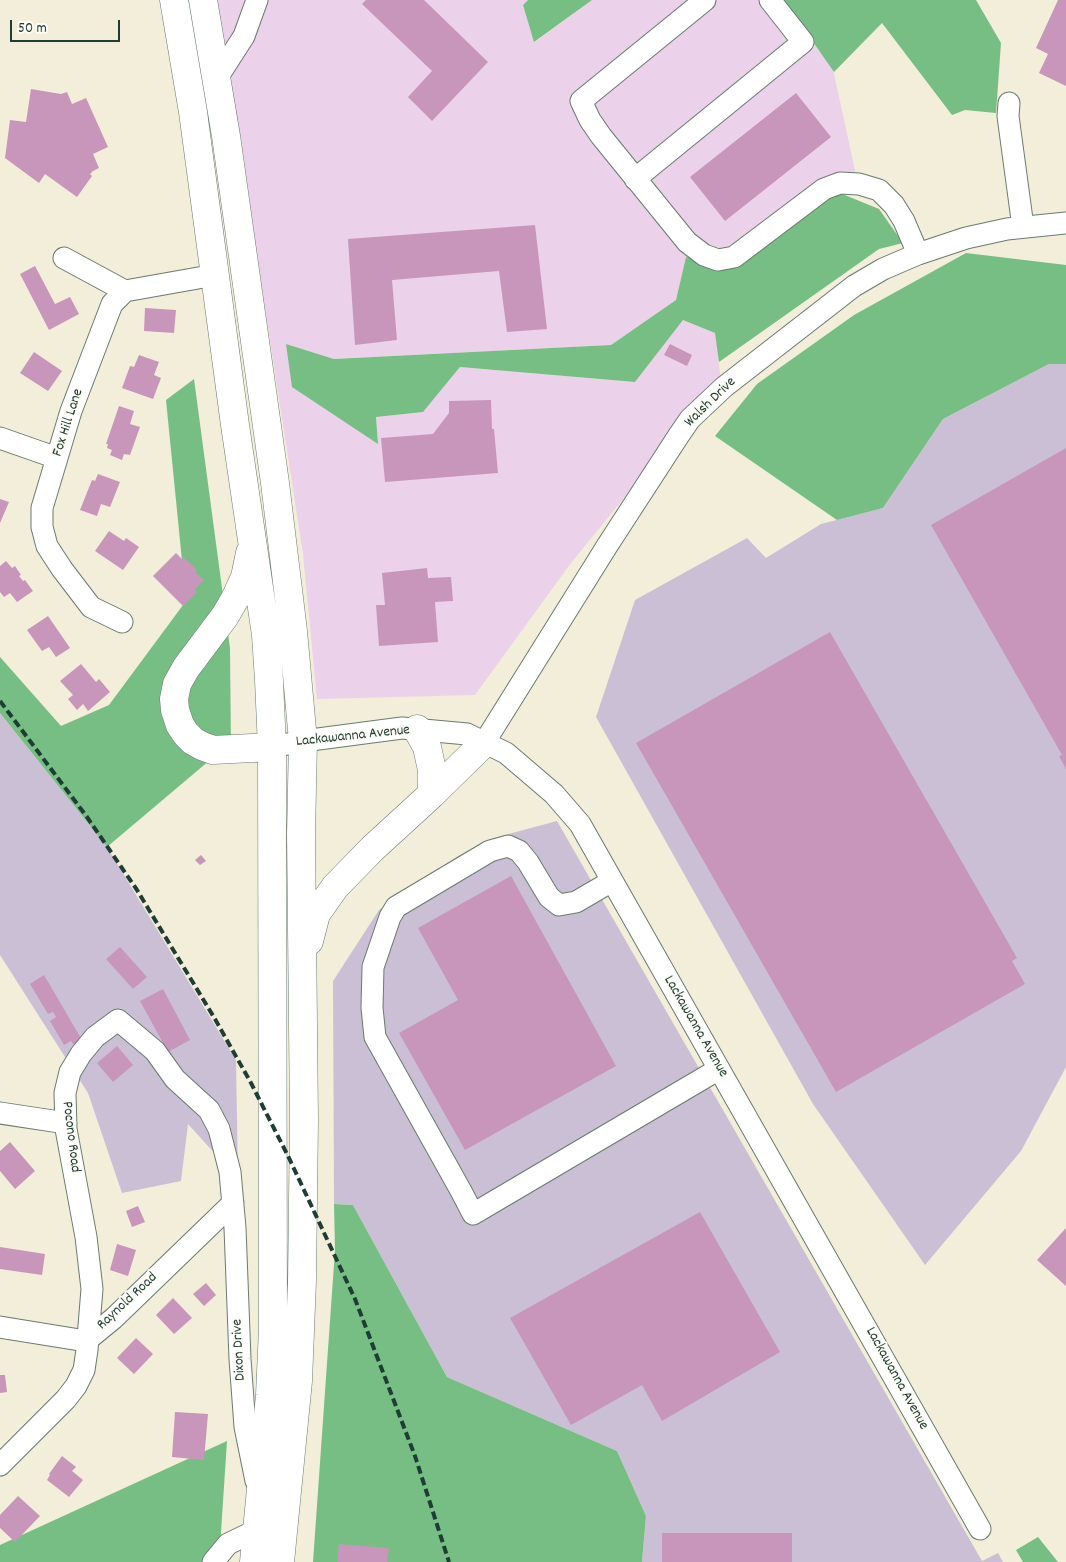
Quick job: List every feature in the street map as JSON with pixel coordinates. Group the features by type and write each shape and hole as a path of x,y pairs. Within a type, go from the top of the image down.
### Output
{"highway":[{"path":"174,0 193,112 235,426 266,635 272,747 273,1330 270,1396 254,1562"},
{"path":"203,0 217,78 275,483 293,631 303,741 301,834 304,1120 301,1299 298,1382 280,1562"},
{"path":"252,542 245,576 236,597 225,616 186,668 177,684 174,700 180,725 193,741 202,746 213,750 272,747"},
{"path":"417,730 427,747 432,770 432,794"},
{"path":"302,964 316,914 334,887 484,743"}],"street":[{"path":"217,78 244,36 257,0"},
{"path":"705,0 582,101 590,120 601,136 687,242 704,255 718,260 734,257 824,189 840,183 859,184 879,190 894,205 904,220 918,254"},
{"path":"636,179 803,42 770,0"},
{"path":"1009,103 1008,116 1023,227"},
{"name":"Walsh Drive","path":"484,743 603,552 690,419 724,388 854,286 883,269 918,254 966,238 1023,227 1066,223"},
{"path":"64,258 125,291 215,274"},
{"name":"Fox Hill Lane","path":"122,622 91,606 62,569 47,546 42,527 42,508 70,412 104,321 112,304 125,291"},
{"path":"0,438 57,458"},
{"name":"Lackawanna Avenue","path":"272,747 402,728 468,734 506,754 554,794 580,824 980,1529"},
{"path":"612,881 576,902 560,904 549,897 528,862 519,851 508,846 490,851 396,907 390,917 373,967 372,1008 375,1037 462,1191 473,1214 719,1069"},
{"name":"Pocono Road","path":"0,1465 66,1399 76,1386 84,1370 92,1289 86,1237 66,1123 65,1093 70,1072 81,1054 96,1037 118,1020 156,1051 175,1079 209,1110 219,1129 230,1172 233,1203"},
{"path":"0,1113 66,1123"},
{"name":"Dixon Drive","path":"233,1203 245,1427 259,1496"},
{"name":"Raynold Road","path":"0,1327 88,1340 114,1318 233,1203"},
{"path":"213,1562 228,1544 256,1530"}],"shaded area":[{"path":"210,0 528,0 523,5 535,42 592,0 818,0 856,175 737,267 686,257 676,300 611,345 334,359 286,344 378,443 376,417 423,412 460,367 635,382 683,320 716,333 721,385 663,450 571,563 475,695 317,699 303,554 258,263"},
{"path":"1049,364 1066,364 1066,1067 1021,1151 925,1265 813,1104 596,717 635,600 747,538 766,558 821,524 883,508 943,419"},
{"path":"0,713 107,847 236,1060 238,1179 188,1124 181,1181 122,1193 88,1093 0,955"},
{"path":"557,821 982,1561 998,1553 1003,1562 642,1562 646,1516 617,1451 447,1377 353,1205 334,1204 333,981 379,910 458,856 490,839"}],"green space":[{"path":"528,0 592,0 534,42 523,5"},
{"path":"784,0 976,0 1001,43 996,113 965,110 952,115 882,23 834,72"},
{"path":"835,191 879,209 903,243 879,249 719,362 715,333 683,320 635,382 460,367 423,412 376,417 378,444 292,387 286,344 334,359 611,345 676,300 686,257 737,267"},
{"path":"966,253 1066,265 1066,364 1049,364 943,419 883,508 837,520 715,436 757,384 854,315"},
{"path":"194,379 230,648 231,751 223,749 107,847 0,713 0,657 61,726 109,705 186,601 166,400"},
{"path":"334,1204 353,1205 447,1377 617,1451 646,1516 642,1562 313,1562 335,1250"},
{"path":"227,1441 219,1562 0,1562 0,1545"},
{"path":"1038,1537 1058,1562 1023,1562 1016,1550"}],"building":[{"path":"366,0 424,0 488,62 432,121 408,97 432,71 362,4"},
{"path":"1058,0 1066,0 1066,86 1039,73 1048,54 1036,48"},
{"path":"31,89 61,94 67,92 72,104 86,98 108,147 93,154 99,168 90,174 92,176 77,197 45,174 39,183 5,158 10,120 26,122"},
{"path":"796,93 831,137 725,221 690,177"},
{"path":"535,225 547,329 507,332 499,271 392,280 397,340 355,345 348,239"},
{"path":"35,266 55,304 70,297 79,314 49,330 20,274"},
{"path":"145,308 176,310 174,333 144,331"},
{"path":"670,344 692,355 687,366 664,355"},
{"path":"34,352 62,371 48,391 20,373"},
{"path":"139,355 159,362 154,375 161,378 153,399 122,388 130,366 134,367"},
{"path":"491,400 492,429 494,429 498,473 385,482 381,438 433,434 449,413 449,401"},
{"path":"119,406 134,411 130,424 140,427 130,455 124,454 122,460 110,455 112,450 107,448 108,444 106,444"},
{"path":"1066,448 1066,769 1059,756 1062,755 931,525"},
{"path":"98,474 120,482 110,507 101,504 97,516 80,510 92,480 95,481"},
{"path":"0,499 9,502 0,523"},
{"path":"109,531 124,541 126,538 139,547 123,570 95,551"},
{"path":"176,553 197,570 195,572 204,580 195,589 197,592 183,606 153,576"},
{"path":"6,561 12,568 15,566 21,575 19,576 23,581 25,580 33,591 17,602 10,593 4,597 0,592 0,566"},
{"path":"427,568 428,578 451,577 453,601 435,602 438,642 379,646 376,605 385,605 382,573"},
{"path":"48,616 70,648 56,657 49,647 42,651 27,630"},
{"path":"830,632 1017,958 1012,961 1025,984 836,1092 636,743"},
{"path":"81,664 96,682 99,679 110,692 88,711 83,704 77,710 68,699 73,695 60,681"},
{"path":"201,855 206,861 200,865 195,860"},
{"path":"511,876 616,1066 465,1150 399,1033 458,1000 418,928"},
{"path":"120,947 147,977 133,989 106,959"},
{"path":"44,975 82,1040 74,1045 71,1041 64,1045 50,1021 56,1017 53,1012 48,1014 30,984"},
{"path":"163,989 190,1040 168,1052 140,1001"},
{"path":"117,1046 133,1065 113,1082 97,1063"},
{"path":"10,1142 35,1171 15,1189 0,1171 0,1151"},
{"path":"138,1206 145,1222 132,1227 126,1211"},
{"path":"700,1212 780,1352 662,1421 642,1385 571,1425 510,1318"},
{"path":"1066,1228 1066,1286 1037,1260"},
{"path":"117,1244 136,1250 128,1276 110,1270"},
{"path":"0,1247 45,1254 42,1275 0,1269"},
{"path":"206,1283 216,1295 204,1306 193,1294"},
{"path":"173,1298 192,1318 174,1334 156,1315"},
{"path":"136,1338 153,1354 134,1374 117,1358"},
{"path":"0,1375 5,1375 7,1392 0,1393"},
{"path":"175,1412 208,1414 204,1460 172,1457"},
{"path":"62,1456 76,1467 72,1471 83,1480 69,1497 47,1480"},
{"path":"18,1496 40,1516 15,1542 0,1528 0,1515"},
{"path":"662,1533 792,1533 792,1562 662,1562"},
{"path":"339,1544 389,1548 387,1562 337,1562"}],"railway":[{"path":"0,701 87,817 137,890 215,1019 251,1083 289,1158 355,1299 415,1456 449,1562"}]}
